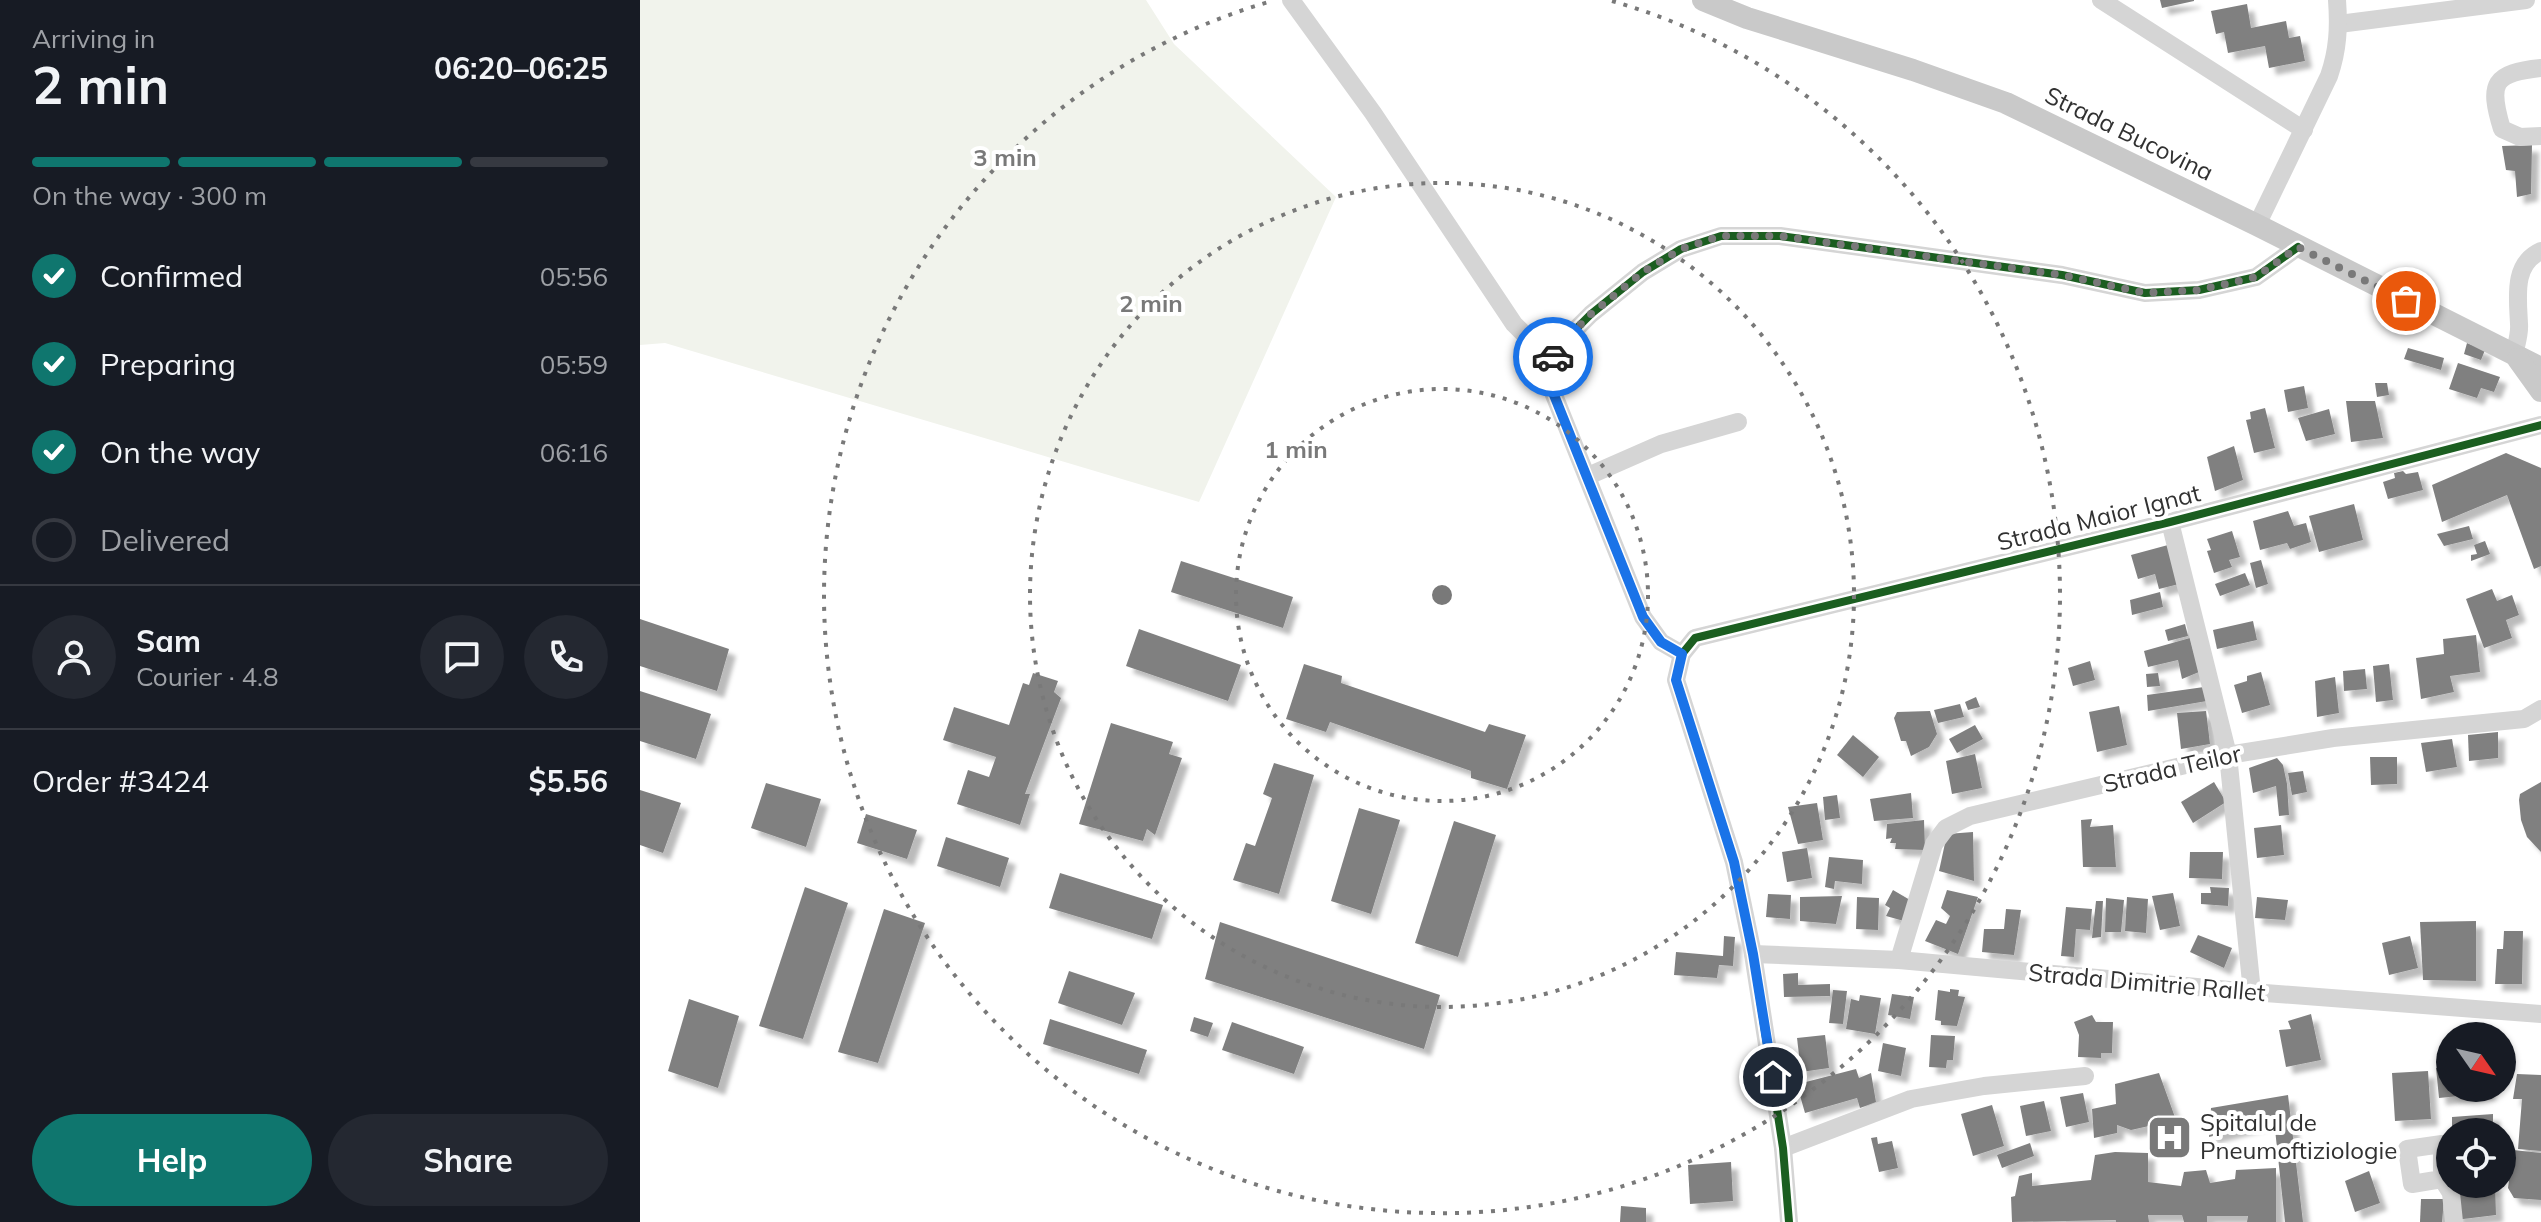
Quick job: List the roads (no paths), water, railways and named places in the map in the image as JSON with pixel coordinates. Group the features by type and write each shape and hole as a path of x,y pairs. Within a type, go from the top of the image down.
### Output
{"main road":[{"name":"Strada Bucovina","path":"1703,0 1747,18 2006,103 2541,368"},
{"name":"Strada Bucovina","path":"2514,355 2541,391"}],"street":[{"path":"1291,0 1373,113 1514,324 1551,361"},
{"path":"2101,0 2304,130"},
{"path":"2257,225 2333,65 2339,24 2337,0"},
{"path":"2339,24 2526,0"},
{"path":"2541,68 2512,71 2504,77 2495,92 2495,105 2502,129 2520,137 2541,136"},
{"path":"1789,1222 1783,1148 1753,954 1734,862 1676,680 1682,654 1661,642 1643,617 1552,390 1551,361 1565,340 1591,314 1643,272 1681,249 1721,236 1780,236 2062,275 2145,293 2199,290 2256,277 2298,247"},
{"path":"2514,355 2520,327 2516,299 2518,284 2525,263 2541,251"},
{"path":"1588,476 1661,444 1738,422"},
{"name":"Strada Maior Ignat","path":"1682,654 1695,638 1716,631 2170,522 2538,429"},
{"path":"2170,522 2228,755 2252,992"},
{"name":"Strada Teilor","path":"1899,960 1934,844 1946,828 1970,816 2228,755 2333,738 2524,719 2541,709"},
{"name":"Strada Dimitrie Rallet","path":"1753,954 1899,960 2541,1014"},
{"path":"1783,1148 1911,1099 1984,1086 2085,1076"},
{"path":"2452,1198 2454,1222"}],"place":[{"name":"Spitalul de Pneumoftiziologie","path":"2169,1137"}]}
